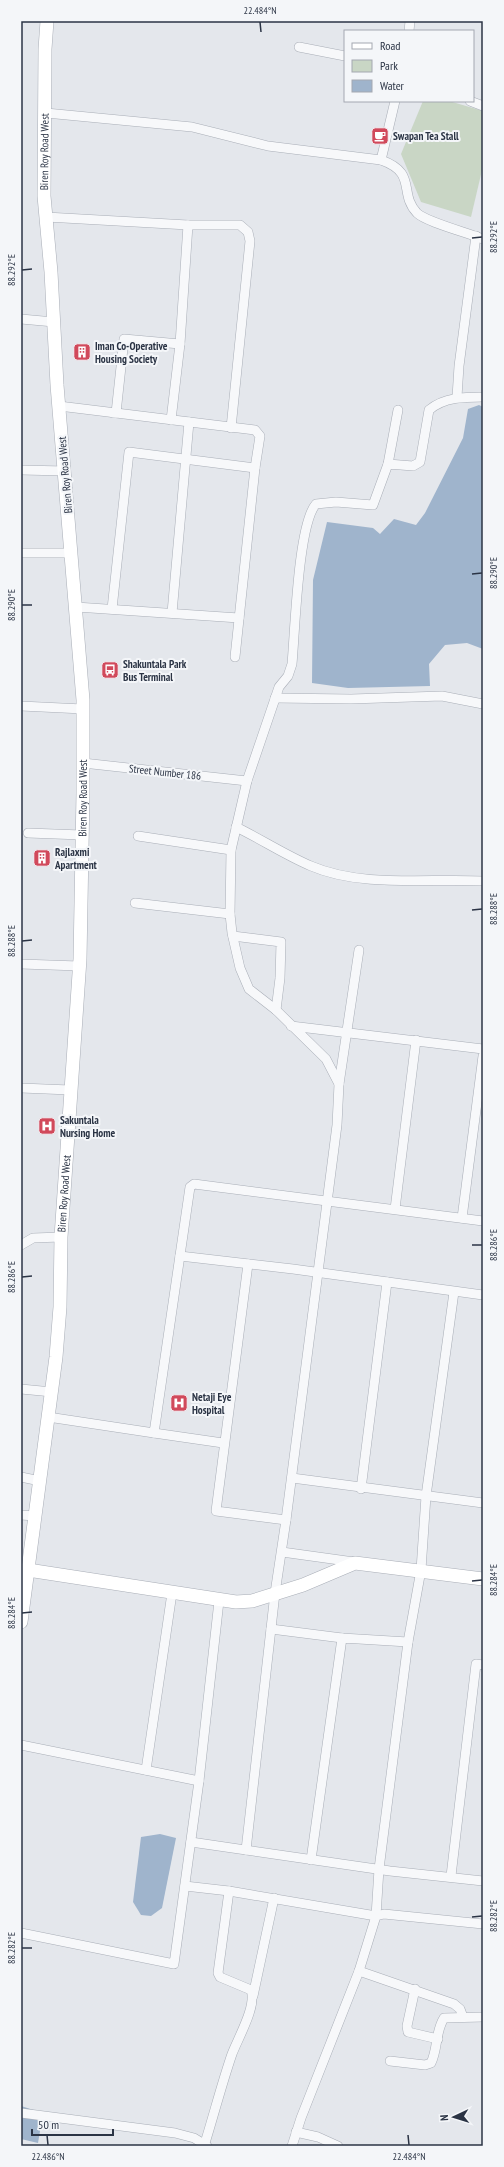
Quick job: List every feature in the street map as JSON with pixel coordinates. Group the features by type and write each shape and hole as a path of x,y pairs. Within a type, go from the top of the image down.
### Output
{"main road":[{"name":"Biren Roy Road West","path":"21,1622 24,1569 35,1516 40,1481 52,1392 60,1307 61,1237 79,966 82,835 83,709 65,471 58,406 54,322 44,196 46,113 45,49 47,21"},
{"path":"24,1569 219,1601 252,1601 303,1585 355,1563 421,1570 483,1579"}],"street":[{"path":"300,47 344,56"},
{"path":"381,160 395,102"},
{"path":"473,102 483,106"},
{"path":"46,113 192,127 268,146 381,160 394,164 404,176 411,203 417,213 427,219 479,237 458,366 457,397"},
{"path":"46,217 188,225 240,225 248,232 250,241 231,428"},
{"path":"171,420 180,344 188,225"},
{"path":"21,319 54,322"},
{"path":"113,413 116,414 124,339 180,344"},
{"path":"388,464 413,466 420,462 429,410 434,406 457,397 483,397"},
{"path":"58,406 258,432 260,436 255,468 235,657"},
{"path":"340,1084 326,1059 311,1043 291,1026 276,1010 249,989 240,968 230,914 231,850 247,781 279,687 288,676 292,664 303,537 311,510 316,504 336,502 373,505 388,464 398,410"},
{"path":"172,613 189,422"},
{"path":"112,609 130,452 255,468"},
{"path":"21,470 65,471"},
{"path":"21,553 71,553"},
{"path":"76,607 239,618"},
{"path":"275,698 351,699 442,696 483,704"},
{"path":"21,706 83,709"},
{"name":"Street Number 186","path":"83,763 247,781"},
{"path":"236,827 311,866 336,874 378,880 483,881"},
{"path":"28,833 82,835"},
{"path":"138,836 231,850"},
{"path":"135,903 230,914"},
{"path":"233,936 281,942 280,978 276,1010"},
{"path":"246,1850 275,1593 292,1478 317,1272 328,1200 337,1125 340,1084 359,950"},
{"path":"21,964 79,966"},
{"path":"291,1026 483,1049"},
{"path":"395,1209 416,1040"},
{"path":"462,1218 483,1056"},
{"path":"21,1088 70,1090"},
{"path":"154,1433 190,1187 194,1184 483,1221"},
{"path":"21,1245 33,1238 61,1237"},
{"path":"180,1256 317,1272 483,1295"},
{"path":"248,1264 223,1443 216,1511 286,1520"},
{"path":"361,1489 387,1282"},
{"path":"292,2146 296,2132 359,1971 376,1916 379,1869 408,1642 421,1570 426,1496 454,1292"},
{"path":"21,1389 52,1392"},
{"path":"48,1417 223,1443"},
{"path":"21,1477 40,1481"},
{"path":"292,1478 361,1489 483,1503"},
{"path":"21,1515 35,1516"},
{"path":"282,1552 355,1563"},
{"path":"146,1770 172,1593"},
{"path":"21,1933 174,1964 199,1781 219,1601"},
{"path":"271,1629 342,1638 408,1642"},
{"path":"311,1860 342,1638"},
{"path":"450,1876 476,1664 483,1665"},
{"path":"21,1745 199,1781"},
{"path":"191,1842 311,1860 483,1881"},
{"path":"185,1886 274,1898 376,1916 384,1914 483,1924"},
{"path":"229,1891 218,1972 220,1977 252,1990 253,1996"},
{"path":"21,2113 175,2133 194,2138 206,2145 232,2054 243,2029 253,1996 274,1898"},
{"path":"359,1971 454,2004 460,2009 463,2017"},
{"path":"414,1989 407,2026 408,2032 438,2039"},
{"path":"390,2061 424,2065 431,2063 434,2057 440,2024 444,2018 483,2017"},
{"path":"296,2132 318,2137 338,2146"}],"green space":[{"path":"423,102 452,102 483,111 483,166 471,217 421,202 401,154"}],"water":[{"path":"479,405 483,407 483,649 467,643 445,645 429,664 430,686 348,688 312,683 313,580 327,522 373,528 380,534 394,519 416,525 425,513 463,438 468,409"},
{"path":"160,1834 176,1838 162,1908 151,1916 141,1915 133,1902 141,1837"},
{"path":"21,2106 43,2113 38,2143 21,2139"}],"place":[{"name":"Swapan Tea Stall","path":"380,136"},
{"name":"Iman Co-Operative Housing Society","path":"82,352"},
{"name":"Shakuntala Park Bus Terminal","path":"110,670"},
{"name":"Rajlaxmi Apartment","path":"42,858"},
{"name":"Sakuntala Nursing Home","path":"47,1126"},
{"name":"Netaji Eye Hospital","path":"179,1403"}]}
